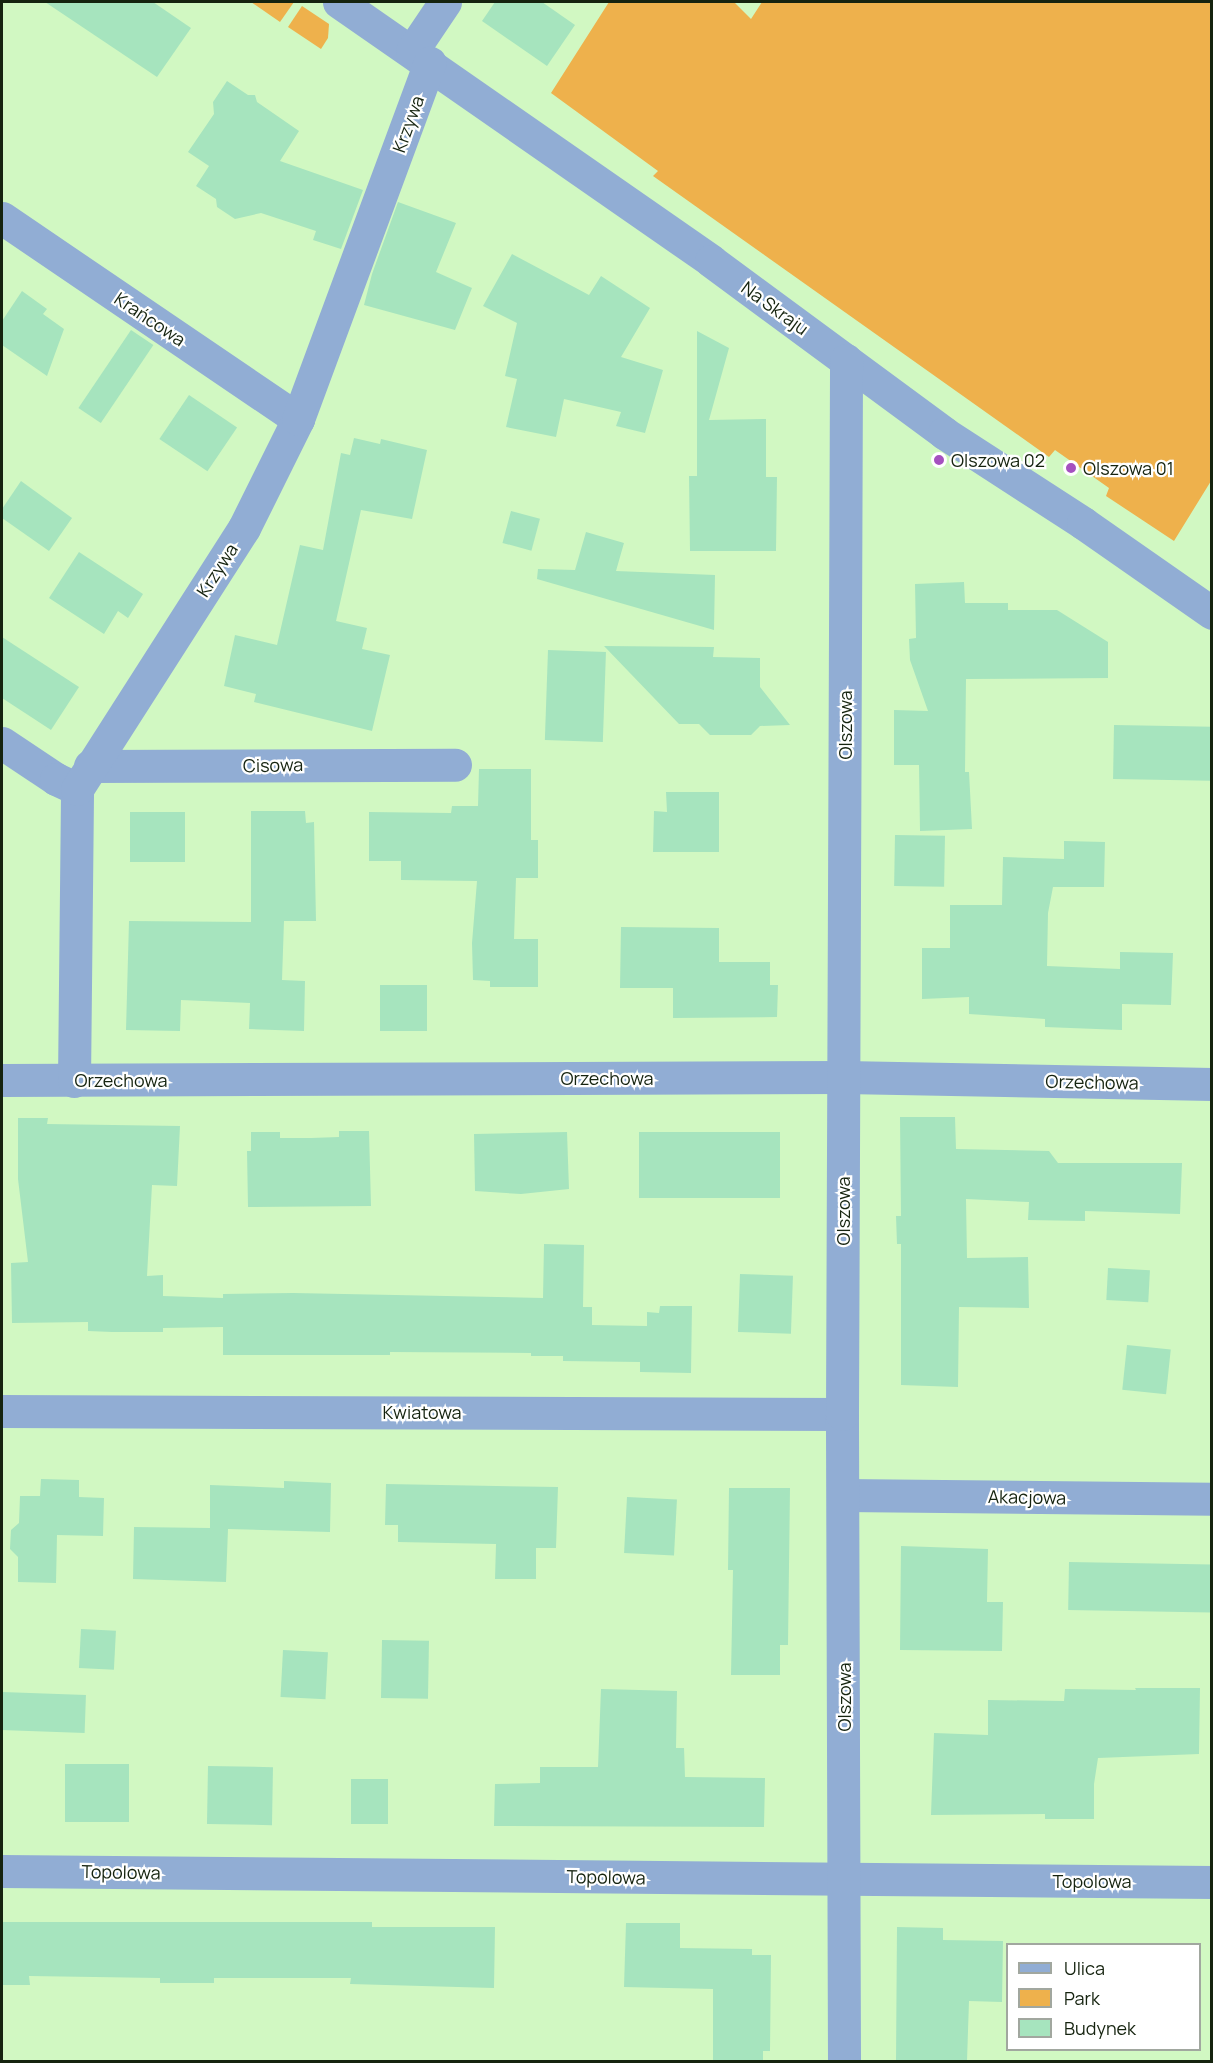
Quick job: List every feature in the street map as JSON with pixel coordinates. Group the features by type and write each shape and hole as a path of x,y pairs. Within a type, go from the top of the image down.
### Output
{"street":[{"name":"Na Skraju","path":"339,2 421,57 846,360 944,433 1083,523 1212,613"},
{"name":"Krzywa","path":"84,778 244,528 298,419 421,57 445,2"},
{"name":"Krańcowa","path":"2,218 298,419"},
{"name":"Olszowa","path":"844,2061 842,1414 846,360"},
{"path":"2,743 56,779 84,778 74,1081"},
{"name":"Cisowa","path":"84,778 455,765"},
{"name":"Orzechowa","path":"2,1080 844,1077 1212,1084"},
{"name":"Kwiatowa","path":"2,1411 842,1414"},
{"name":"Akacjowa","path":"843,1495 1212,1499"},
{"name":"Topolowa","path":"2,1871 1212,1882"}],"green space":[{"path":"251,2 294,2 280,22"},
{"path":"609,2 734,2 751,19 762,2 1211,2 1211,481 1174,541 1106,496 1109,488 1055,450 1049,457 653,176 658,171 551,93"},
{"path":"302,6 329,24 328,38 321,49 288,27"}],"building":[{"path":"45,2 153,2 191,28 157,77"},
{"path":"495,2 542,2 575,25 547,66 482,21"},
{"path":"227,81 248,95 255,95 257,102 299,131 280,161 363,190 341,249 313,240 316,231 261,213 235,219 217,207 216,199 196,186 209,166 188,152 214,114 213,102"},
{"path":"398,202 456,223 436,272 472,288 455,330 364,305 372,274"},
{"path":"512,254 589,295 601,276 650,308 621,357 663,370 645,433 616,426 621,412 564,399 556,437 506,427 517,379 505,376 517,323 483,306"},
{"path":"22,291 47,309 43,314 64,329 47,376 2,345 2,321"},
{"path":"131,330 153,345 101,423 78,408"},
{"path":"697,331 729,348 709,420 766,419 766,477 777,477 776,551 690,551 689,476 697,476"},
{"path":"189,395 237,427 207,471 159,439"},
{"path":"354,438 380,444 381,439 427,450 412,519 361,510 336,621 367,628 362,649 390,655 372,731 254,702 256,694 224,686 235,635 277,645 300,545 323,550 341,453 350,455"},
{"path":"21,481 72,518 49,551 2,518 2,509"},
{"path":"511,511 540,519 531,551 502,543"},
{"path":"586,532 624,543 616,571 715,575 714,630 537,579 538,569 575,570"},
{"path":"79,552 143,594 128,618 118,611 104,634 49,598"},
{"path":"964,582 965,603 1008,603 1008,610 1057,610 1108,642 1108,678 966,679 965,772 969,772 972,829 920,831 919,765 894,765 894,710 928,711 910,660 909,639 916,638 915,584"},
{"path":"2,637 79,687 51,730 2,698"},
{"path":"604,646 714,647 713,657 760,658 760,687 790,725 760,726 751,735 710,735 699,724 679,724"},
{"path":"548,650 606,652 603,742 545,740"},
{"path":"1114,725 1212,727 1211,781 1113,779"},
{"path":"479,769 531,769 531,840 538,840 538,878 516,878 514,939 538,939 538,987 490,987 490,981 473,980 472,943 477,881 401,880 401,861 369,861 369,812 451,813 452,806 478,806"},
{"path":"666,792 719,792 719,852 653,852 654,811 667,812"},
{"path":"251,811 305,811 306,823 314,822 316,921 284,921 282,980 305,981 304,1031 249,1029 250,1003 181,1000 180,1031 126,1030 129,921 251,922"},
{"path":"130,812 185,812 185,862 130,862"},
{"path":"895,835 945,836 944,887 894,886"},
{"path":"1064,841 1105,842 1104,887 1053,887 1048,913 1047,966 1120,969 1120,952 1173,953 1171,1005 1122,1004 1122,1030 1045,1027 1045,1019 969,1014 969,997 922,999 922,948 950,948 950,905 1002,905 1003,857 1064,859"},
{"path":"621,927 719,928 719,962 770,962 770,985 778,985 777,1017 673,1018 673,988 620,988"},
{"path":"380,985 427,985 427,1031 380,1031"},
{"path":"900,1117 955,1117 956,1149 1049,1151 1058,1163 1182,1163 1180,1214 1085,1211 1085,1221 1028,1220 1029,1202 966,1199 967,1258 1028,1257 1029,1308 959,1307 958,1387 901,1385 901,1244 897,1244 896,1216 901,1216"},
{"path":"18,1118 48,1118 47,1124 180,1126 177,1186 152,1185 147,1276 163,1275 163,1296 223,1298 223,1294 293,1293 543,1298 544,1244 584,1245 583,1307 592,1307 592,1325 647,1326 647,1312 659,1313 660,1306 692,1306 691,1373 640,1372 640,1362 563,1361 563,1356 531,1356 531,1353 390,1352 390,1355 223,1355 223,1327 163,1328 163,1332 112,1332 88,1331 88,1322 12,1323 11,1263 28,1262 18,1179"},
{"path":"339,1131 369,1131 371,1206 248,1207 247,1151 251,1151 251,1132 280,1132 280,1138 311,1138 339,1137"},
{"path":"567,1132 569,1189 521,1194 475,1191 474,1134"},
{"path":"639,1132 780,1132 780,1198 639,1198"},
{"path":"1108,1268 1150,1270 1148,1302 1106,1300"},
{"path":"740,1274 793,1276 791,1334 738,1332"},
{"path":"1127,1345 1171,1350 1166,1394 1122,1390"},
{"path":"41,1479 79,1480 79,1497 104,1498 103,1536 57,1535 56,1583 18,1582 18,1557 10,1549 11,1530 19,1523 20,1496 40,1496"},
{"path":"284,1481 331,1483 330,1532 228,1529 226,1582 133,1579 134,1527 210,1528 210,1485 284,1488"},
{"path":"386,1484 558,1487 556,1548 536,1548 536,1579 495,1579 496,1544 398,1542 398,1525 385,1525"},
{"path":"729,1488 790,1488 788,1645 780,1645 780,1675 731,1675 733,1570 728,1570"},
{"path":"627,1497 677,1500 674,1556 624,1553"},
{"path":"901,1546 988,1549 987,1602 1003,1602 1002,1651 900,1650"},
{"path":"1069,1562 1212,1564 1211,1612 1068,1610"},
{"path":"81,1629 116,1631 114,1670 79,1668"},
{"path":"382,1640 429,1641 428,1699 381,1698"},
{"path":"283,1650 328,1652 325,1699 281,1697"},
{"path":"1135,1688 1200,1688 1199,1754 1098,1758 1094,1784 1094,1819 1045,1819 1045,1814 931,1815 934,1733 988,1735 988,1700 1064,1701 1065,1689 1136,1690"},
{"path":"601,1689 677,1691 676,1748 684,1748 685,1777 765,1778 764,1827 494,1826 495,1784 540,1783 540,1767 598,1767"},
{"path":"2,1692 86,1695 85,1733 2,1730"},
{"path":"65,1764 129,1764 129,1822 65,1822"},
{"path":"208,1766 273,1767 272,1825 207,1824"},
{"path":"351,1779 388,1779 388,1824 351,1824"},
{"path":"2,1922 372,1922 372,1927 495,1927 494,1988 350,1984 351,1978 214,1978 214,1983 160,1983 160,1978 29,1976 30,1985 2,1985"},
{"path":"626,1923 680,1923 680,1948 752,1949 752,1955 771,1955 770,2051 763,2051 763,2061 713,2060 713,1989 624,1987"},
{"path":"897,1927 943,1928 943,1940 1003,1941 1002,2002 969,2001 967,2061 896,2061"}],"place":[{"name":"Olszowa 02","path":"939,460"},
{"name":"Olszowa 01","path":"1071,468"}]}
